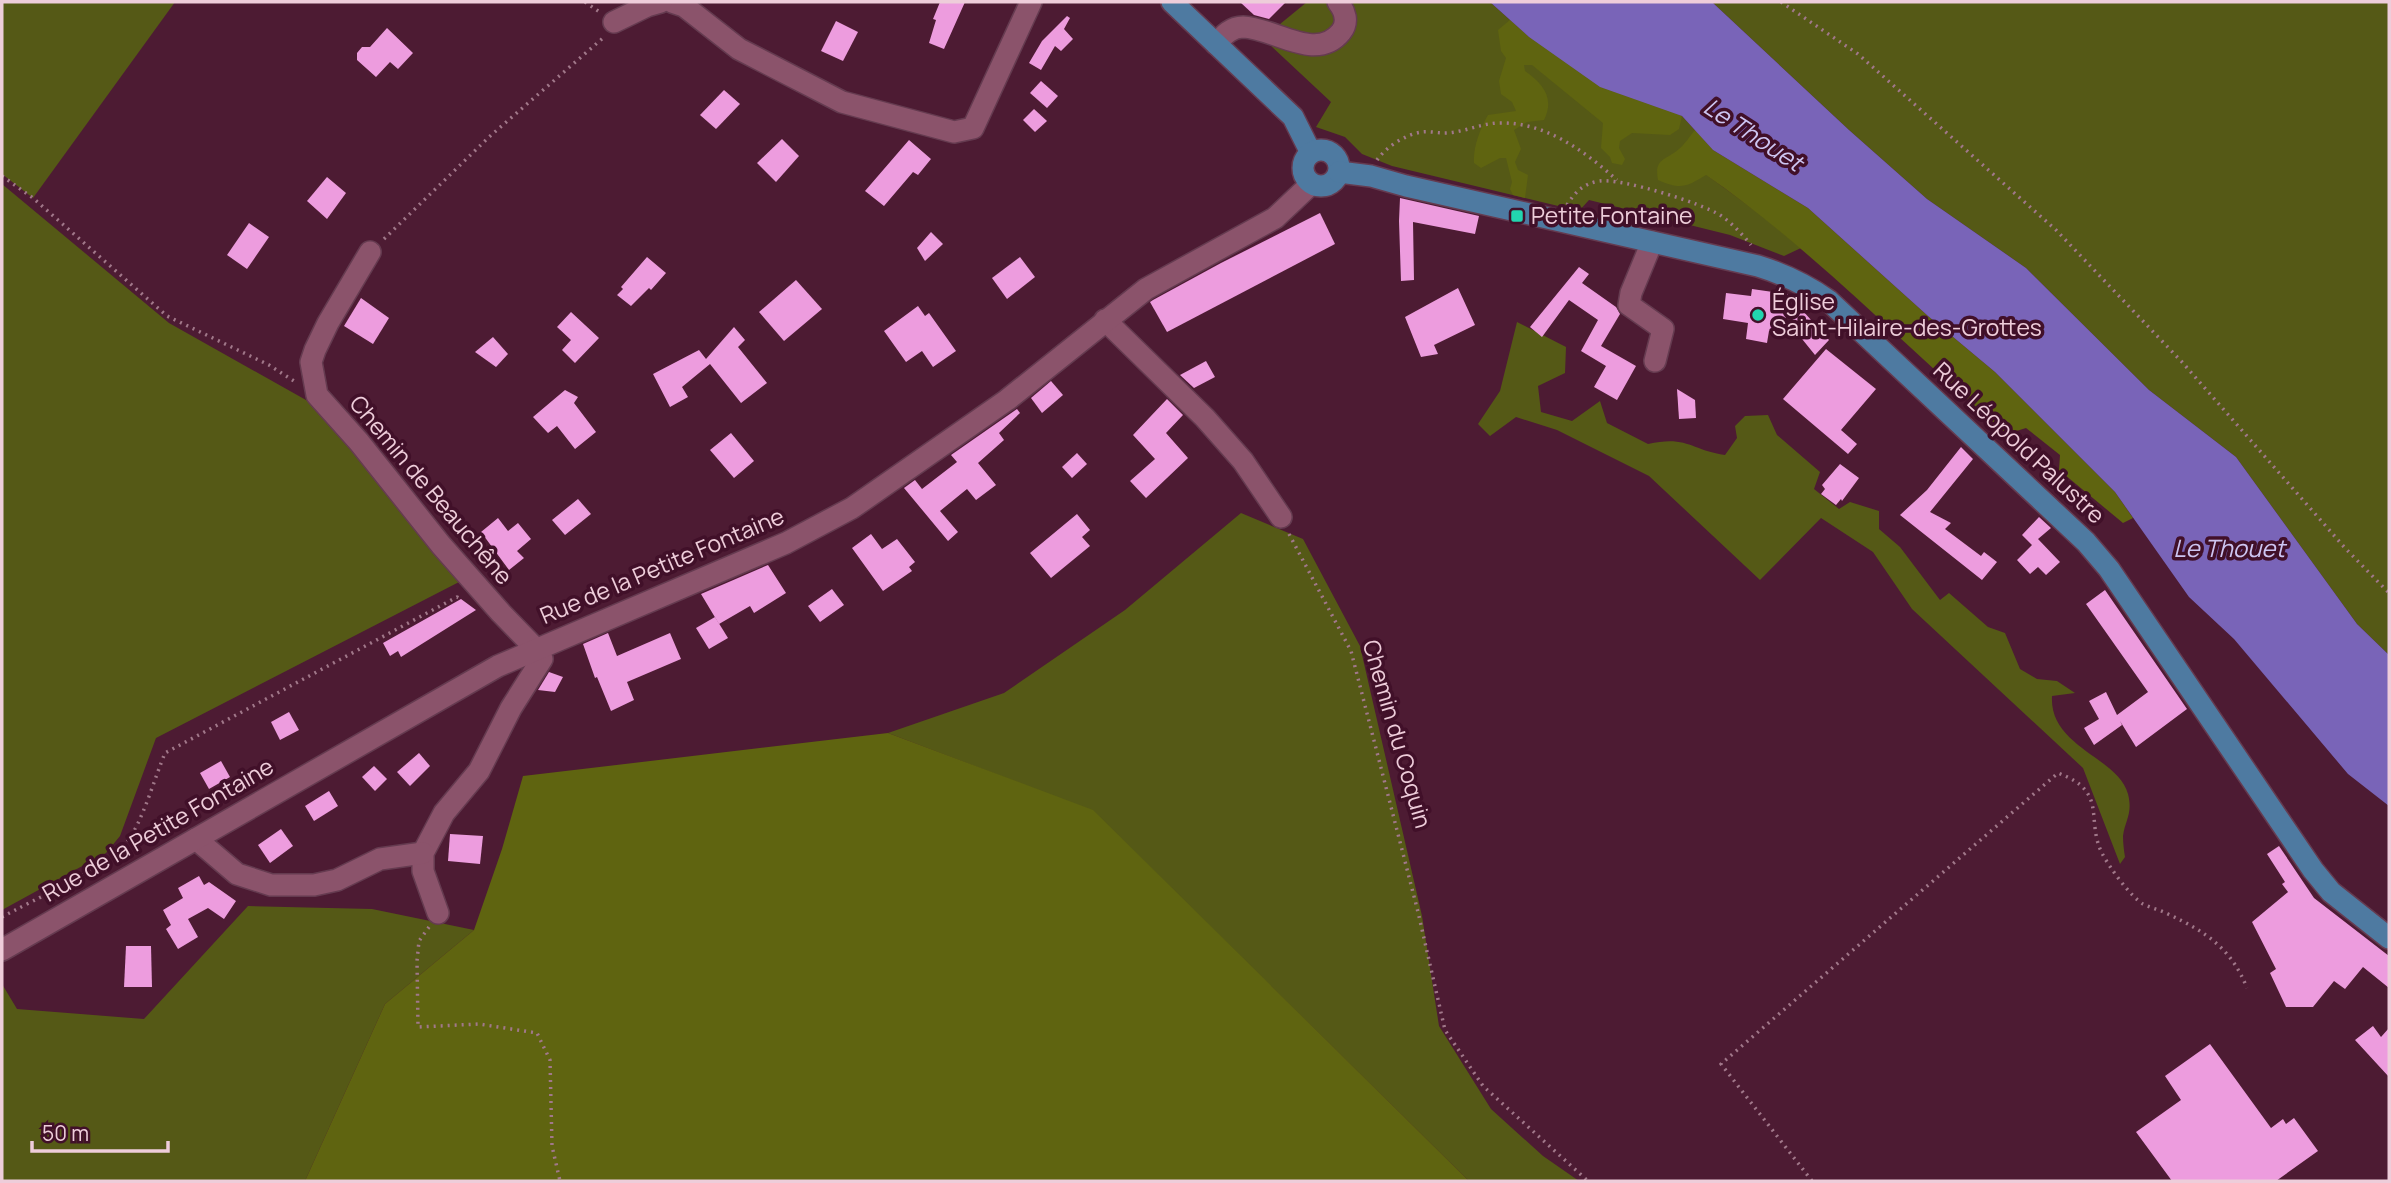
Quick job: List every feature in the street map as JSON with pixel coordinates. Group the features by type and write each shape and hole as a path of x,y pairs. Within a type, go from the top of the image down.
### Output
{"main road":[{"path":"1172,2 1293,117 1311,153"},
{"path":"1322,150 1334,155 1339,172 1328,185 1317,186 1311,184 1303,175 1302,169 1306,157 1322,150"},
{"name":"Rue Léopold Palustre","path":"1339,172 1371,176 1758,266 1783,273 1806,284 1828,300 2087,542 2109,569 2313,870 2331,892 2389,938"}],"street":[{"path":"614,22 661,2"},
{"path":"672,2 684,6 739,49 842,102 954,132 973,128 1031,2"},
{"path":"1216,44 1231,29 1244,27 1301,44 1320,46 1335,39 1345,27 1345,14 1338,2"},
{"name":"Rue de la Petite Fontaine","path":"2,950 498,666 786,543 852,508 1007,400 1146,289 1275,218 1311,184"},
{"path":"1652,242 1631,293 1629,305 1663,329 1655,361"},
{"path":"317,395 311,362 315,350 369,252"},
{"path":"1105,320 1205,418 1243,461 1280,517"},
{"name":"Chemin de Beauchêne","path":"317,395 500,613 536,649"},
{"path":"438,913 423,871 424,853 444,813 479,771 511,708 542,659 536,649"},
{"path":"196,839 237,874 271,885 314,885 337,880 380,859 424,853"}],"path":[{"path":"1781,2 1858,54 2056,230 2182,362 2345,548 2389,593"},
{"path":"369,252 489,137 603,37 614,22"},
{"path":"1371,176 1375,163 1383,152 1410,135 1422,132 1446,133 1497,123 1521,125 1561,137 1617,180"},
{"path":"2,176 33,198 167,316 269,365 317,395"},
{"path":"1561,222 1563,211 1577,190 1598,181 1617,180 1718,213 1756,250 1758,266"},
{"name":"Chemin du Coquin","path":"1280,517 1350,651 1418,912 1445,1030 1483,1086 1588,1181"},
{"path":"2,917 107,860 127,843 164,753 457,597 468,601"},
{"path":"1812,1181 1721,1064 2059,773 2075,779 2088,793 2096,815 2096,843 2109,867 2141,902 2206,934 2218,944 2239,968 2247,988"},
{"path":"438,913 419,941 418,1027 480,1024 537,1033 550,1060 552,1146 560,1181"}],"green space":[{"path":"2,2 175,2 33,198 2,174"},
{"path":"1307,2 1329,2 1340,18 1323,40 1274,29"},
{"path":"1343,2 1490,2 1529,37 1682,116 1713,150 1689,162 1801,248 1784,256 1730,235 1589,200 1579,211 1392,166 1362,154 1345,137 1316,127 1331,102 1269,44 1327,53"},
{"path":"1712,2 2389,2 2389,655 2357,624 2236,457 2149,390 2026,268 1927,199"},
{"path":"2,184 169,323 322,409 461,581 156,738 120,836 106,853 2,910"},
{"path":"1517,322 1566,347 1565,373 1538,386 1541,412 1572,421 1600,401 1607,423 1648,444 1681,442 1725,455 1737,438 1735,426 1745,416 1768,415 1777,435 1820,472 1814,489 1839,509 1850,502 1879,511 1879,529 1900,547 1940,600 1949,593 1988,627 2005,633 2020,669 2037,679 2057,681 2075,693 2052,696 2054,713 2061,728 2072,740 2111,770 2122,781 2128,794 2129,812 2123,836 2125,857 2120,864 2083,768 1912,609 1873,552 1821,518 1760,580 1649,476 1557,430 1516,417 1490,436 1478,424 1500,391"},
{"path":"1241,513 1303,539 1360,646 1422,916 1439,1026 1491,1109 1543,1156 1579,1181 1469,1181 1093,811 888,733 1004,693 1125,610"},
{"path":"248,906 372,909 474,930 385,1004 305,1181 2,1181 2,984 17,1009 144,1019"}],"shaded area":[{"path":"1510,20 1529,37 1600,87 1682,116 1679,129 1670,135 1632,133 1620,141 1619,148 1625,159 1622,165 1612,163 1601,148 1603,123 1532,65 1524,65 1525,71 1542,86 1548,98 1548,105 1544,120 1527,122 1514,130 1521,149 1515,162 1518,170 1528,175 1525,198 1513,195 1506,158 1500,158 1481,168 1474,163 1478,138 1488,115 1516,111 1512,102 1501,94 1499,81 1506,58 1501,51 1498,30"},
{"path":"1695,130 1713,150 1808,208 1995,372 2115,492 2133,518 2123,523 2059,470 2060,455 2026,428 2007,434 1785,235 1706,175 1683,186 1658,180 1659,164 1681,147"},
{"path":"888,733 1093,810 1469,1181 305,1181 385,1004 474,930 502,849 523,776"}],"water":[{"name":"Le Thouet","path":"1490,2 1712,2 1927,199 2026,268 2149,390 2236,457 2357,624 2389,655 2389,806 2348,774 2234,639 2189,597 2115,492 1995,372 1808,208 1713,150 1682,116 1600,87 1529,37"}],"building":[{"path":"940,2 965,2 944,49 929,43 936,20 933,19"},
{"path":"1240,2 1286,2 1269,19 1254,15"},
{"path":"1067,16 1070,18 1064,29 1073,39 1061,51 1055,46 1041,70 1029,63 1042,41"},
{"path":"836,21 858,32 843,61 821,51"},
{"path":"387,28 413,53 398,69 390,62 376,77 357,60 357,53 362,47 370,47"},
{"path":"1041,81 1058,96 1047,108 1030,93"},
{"path":"724,90 740,104 716,129 700,115"},
{"path":"1034,109 1047,121 1035,132 1023,120"},
{"path":"782,139 799,156 776,182 757,163"},
{"path":"909,140 931,159 918,175 913,172 884,206 865,191"},
{"path":"327,177 346,193 327,219 307,201"},
{"path":"1400,198 1479,216 1475,234 1413,222 1414,280 1401,281"},
{"path":"1320,213 1335,244 1167,332 1150,302"},
{"path":"249,223 269,237 247,269 227,255"},
{"path":"931,232 943,244 925,261 917,248"},
{"path":"647,257 666,273 631,306 617,295"},
{"path":"1020,257 1035,277 1007,299 992,278"},
{"path":"1579,267 1589,274 1582,283 1616,307 1620,314 1601,346 1636,366 1617,400 1594,387 1606,366 1581,351 1598,320 1569,300 1542,337 1530,327"},
{"path":"796,280 822,309 784,341 759,312"},
{"path":"1458,288 1475,325 1434,345 1438,354 1421,357 1405,317"},
{"name":"Église Saint-Hilaire-des-Grottes","path":"1752,289 1788,294 1785,326 1803,311 1829,340 1815,355 1798,334 1769,331 1767,343 1746,339 1748,323 1723,319 1726,293 1751,296"},
{"path":"361,298 389,318 373,344 344,326"},
{"path":"918,306 925,316 929,313 956,351 933,367 922,351 906,362 884,331"},
{"path":"571,312 599,338 575,363 562,350 571,340 557,327"},
{"path":"734,327 745,340 738,347 767,383 741,403 710,364 682,387 688,397 670,407 653,374 699,350 706,359"},
{"path":"493,337 508,354 496,367 475,352"},
{"path":"1826,349 1876,389 1841,430 1857,444 1848,454 1783,399"},
{"path":"1206,361 1215,377 1194,388 1180,375"},
{"path":"1051,381 1063,395 1042,413 1031,398"},
{"path":"1677,389 1695,400 1696,418 1679,419"},
{"path":"565,390 578,397 574,403 596,432 575,449 557,426 548,433 533,417"},
{"path":"1167,399 1183,415 1166,433 1188,458 1146,498 1130,481 1155,459 1133,435"},
{"path":"1017,409 1020,413 999,433 1004,440 978,463 996,485 976,500 967,489 940,511 958,532 948,541 904,488 915,480 922,489 957,462 951,455"},
{"path":"731,433 754,461 734,478 710,450"},
{"path":"1961,447 1973,459 1930,512 1951,523 1945,529 1981,556 1984,552 1997,562 1982,580 1900,515 1927,490"},
{"path":"1077,453 1087,464 1072,478 1062,467"},
{"path":"1840,464 1859,478 1836,505 1821,494 1825,489 1822,485"},
{"path":"578,499 591,514 565,535 552,520"},
{"path":"1077,514 1090,530 1082,537 1090,546 1051,578 1030,553"},
{"path":"2039,517 2051,528 2038,539 2060,562 2046,575 2038,567 2030,574 2017,560 2032,545 2022,535"},
{"path":"498,518 508,531 518,523 531,539 517,551 524,558 509,570 481,532"},
{"path":"871,534 882,549 897,539 915,562 909,567 912,571 883,591 852,548"},
{"path":"768,565 786,593 754,613 750,606 719,624 701,594"},
{"path":"832,589 844,605 820,622 808,606"},
{"path":"2105,590 2187,709 2136,747 2120,721 2122,725 2094,745 2084,728 2099,719 2089,701 2106,692 2117,715 2148,692 2086,604"},
{"path":"461,599 476,610 401,657 398,651 390,656 383,643"},
{"path":"715,617 728,638 709,649 696,628"},
{"path":"608,633 617,656 670,633 681,659 627,682 634,700 611,711 583,644"},
{"path":"549,672 563,677 555,692 538,690"},
{"path":"289,712 299,730 280,740 271,722"},
{"path":"419,753 430,766 410,786 397,772"},
{"path":"221,761 230,777 209,789 200,773"},
{"path":"374,766 387,779 375,791 362,777"},
{"path":"329,791 338,806 314,821 305,806"},
{"path":"281,829 293,846 270,863 258,845"},
{"path":"450,834 483,836 480,864 448,861"},
{"path":"2279,846 2314,898 2389,956 2389,988 2363,967 2345,989 2334,981 2313,1007 2286,1007 2270,973 2276,969 2252,922 2288,892 2282,884 2285,882 2267,854"},
{"path":"199,876 204,885 209,882 236,901 224,919 208,908 188,919 198,937 178,949 166,929 171,925 163,910 183,898 178,888"},
{"path":"126,946 151,946 152,987 124,987"},
{"path":"2373,1026 2381,1037 2389,1028 2389,1077 2355,1040"},
{"path":"2210,1044 2271,1128 2283,1119 2286,1124 2294,1118 2318,1151 2276,1181 2172,1181 2136,1132 2181,1100 2165,1076"}],"place":[{"name":"Petite Fontaine","path":"1517,216"},
{"name":"Église Saint-Hilaire-des-Grottes","path":"1758,315"}]}
